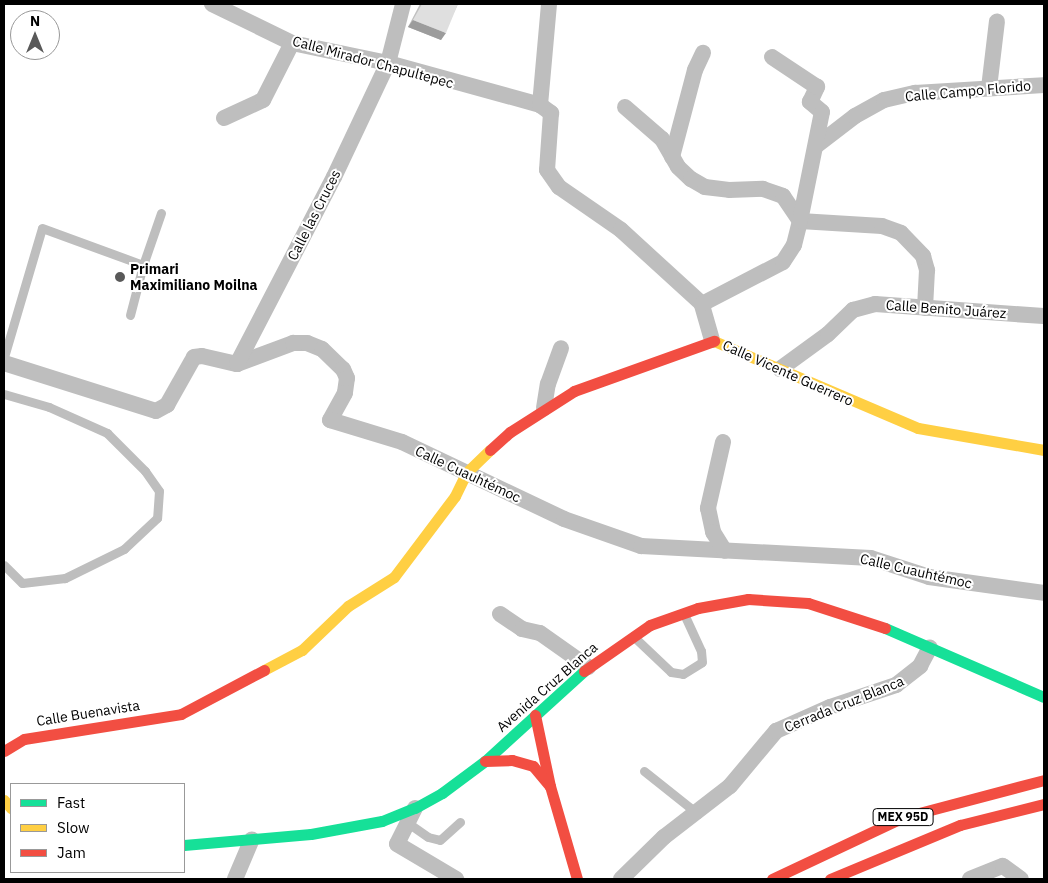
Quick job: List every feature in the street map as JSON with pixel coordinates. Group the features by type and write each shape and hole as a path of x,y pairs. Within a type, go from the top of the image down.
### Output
{"main road":[{"name":"Calle Vicente Guerrero","path":"181,714 302,650 348,606 394,577 455,496 466,474 510,432 544,408 574,391 634,366 712,340 862,406 918,428 1044,450"},
{"name":"Avenida Cruz Blanca","path":"185,845 311,834 382,821 415,808 442,793 485,761 588,667 650,625 683,613 748,599 808,603 869,621 1044,696"},
{"name":"Calle Buenavista","path":"4,752 24,739 181,714"},
{"path":"535,715 550,786 577,879"},
{"path":"485,761 512,760 533,766 550,786"},
{"name":"MEX 95D","path":"772,879 904,817 1044,780"},
{"name":"MEX 95D","path":"830,879 960,825 1044,804"}],"street":[{"name":"Calle Mirador Chapultepec","path":"212,4 292,43 388,64 540,105"},
{"name":"Calle las Cruces","path":"238,364 334,177 388,64 404,4"},
{"path":"549,4 540,105 551,113 547,170 559,187 621,230 702,304 712,340"},
{"path":"989,88 997,21"},
{"path":"224,118 263,100 292,43"},
{"path":"672,157 695,70 703,53"},
{"path":"702,304 783,262 794,244 822,112 810,102 817,87 772,57"},
{"name":"Calle Campo Florido","path":"816,146 854,116 884,100 914,93 1044,85"},
{"path":"625,107 662,139 672,157 691,179 706,187 729,190 763,189 783,196 800,222"},
{"path":"800,222 882,226 901,233 923,256 927,270 925,308"},
{"name":"Calle Benito Juárez","path":"780,369 828,334 853,310 875,304 1044,316"},
{"name":"Calle Cuauhtémoc","path":"238,364 293,343 307,343 322,349 343,369 347,378 345,392 330,420 402,442 564,519 641,546 871,558 929,576 1044,593"},
{"path":"544,408 548,384 560,348"},
{"path":"4,363 156,412 167,405 194,357 202,356 238,364"},
{"path":"723,442 708,508 713,532 724,551"},
{"path":"500,614 522,629 540,633 588,667"},
{"name":"Cerrada Cruz Blanca","path":"621,879 664,837 698,814 730,786 776,731 830,707 896,685 920,666 930,646"},
{"path":"415,808 397,844 456,879"},
{"path":"235,879 252,839"},
{"path":"970,879 1003,866 1021,879"}],"lane":[{"path":"130,315 143,265 161,213"},
{"path":"4,357 42,228 143,265"},
{"path":"4,394 49,407 107,433 145,471 159,491 157,518 124,549 65,578 22,583 4,565"},
{"path":"633,636 671,672 683,674 702,662 701,651 683,613"},
{"path":"644,771 698,814"},
{"path":"408,823 428,837 440,840 460,822"}],"building":[{"path":"422,4 458,4 446,33 413,20"}],"traffic: fast":[{"path":"885,628 1044,697"},
{"path":"185,845 311,834 382,821 415,808 442,793 485,761 584,671"}],"traffic: slow":[{"path":"714,341 918,428 1044,450"},
{"path":"264,670 302,650 348,606 394,577 455,496 466,473 490,450"},
{"path":"4,800 10,807"}],"traffic: jam":[{"path":"490,450 510,432 574,391 714,341"},
{"path":"584,671 650,625 698,608 748,599 808,603 885,628"},
{"path":"4,751 24,739 181,714 264,670"},
{"path":"535,715 550,786 577,879"},
{"path":"485,761 512,760 533,766 550,786"},
{"path":"772,879 904,817 1044,780"},
{"path":"830,879 960,825 1044,804"}],"place":[{"name":"Primari Maximiliano Moilna","path":"120,277"}]}
